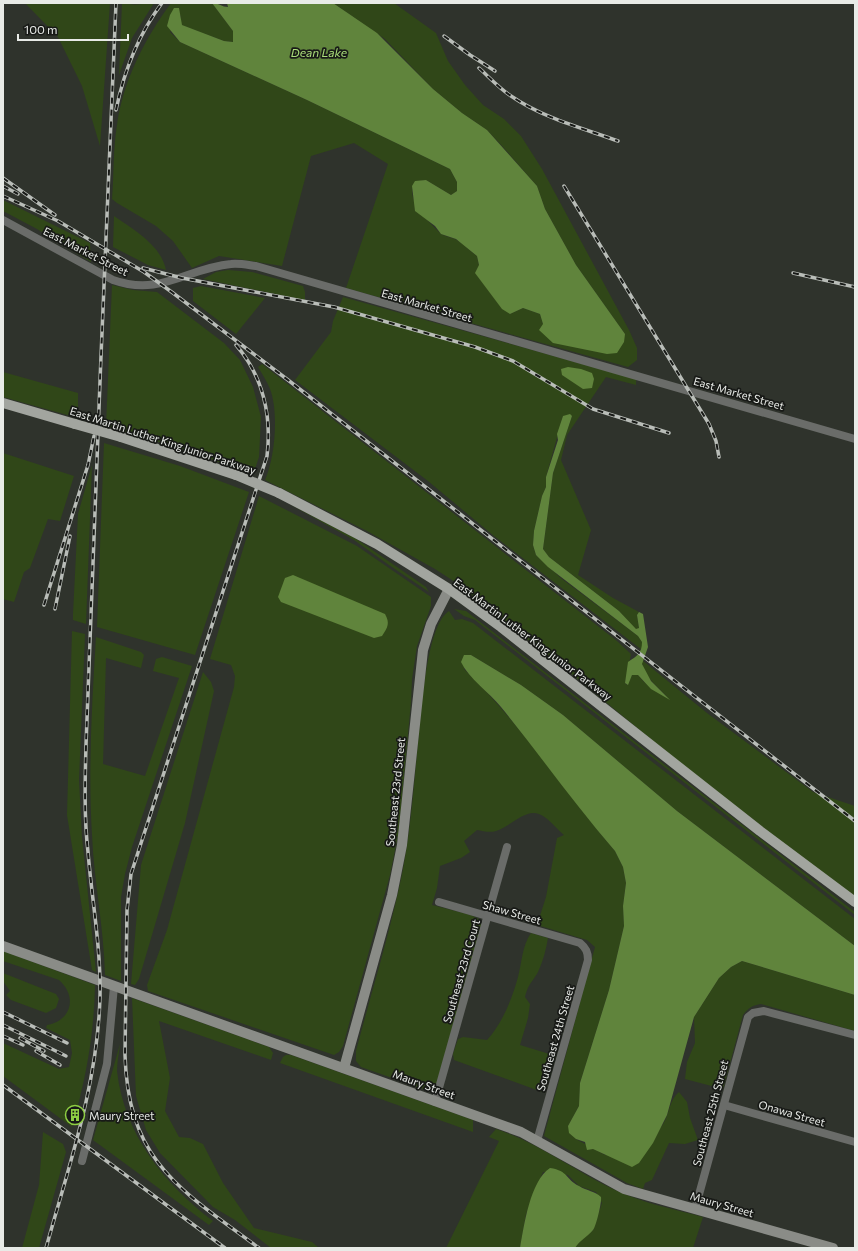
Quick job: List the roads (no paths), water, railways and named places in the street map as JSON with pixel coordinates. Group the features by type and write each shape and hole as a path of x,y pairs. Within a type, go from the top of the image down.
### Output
{"main road":[{"name":"East Martin Luther King Junior Parkway","path":"3,403 121,437 236,475 279,493 377,544 449,589 501,627 760,831 855,902"},
{"name":"Southeast 23rd Street","path":"344,1068 392,895 402,845 423,650 431,624 449,589"},
{"name":"Maury Street","path":"3,946 521,1132 624,1189 833,1248"}],"street":[{"name":"East Market Street","path":"3,220 109,278 126,285 140,287 160,284 213,267 232,264 256,266 855,439"},
{"name":"Southeast 23rd Court","path":"435,1102 506,847"},
{"name":"Shaw Street","path":"439,902 580,943"},
{"name":"Southeast 24th Street","path":"537,1141 588,960 585,947 580,943"},
{"path":"82,1161 107,1064 114,986"},
{"name":"Southeast 25th Street","path":"695,1209 745,1022 753,1013 764,1011 855,1036"},
{"name":"Onawa Street","path":"724,1105 855,1142"}],"water":[{"name":"Dean Lake","path":"212,3 228,7 227,3 333,3 377,33 433,89 462,113 487,130 537,186 545,209 576,265 625,334 624,342 617,353 607,354 553,343 539,330 543,324 540,314 523,308 510,314 502,309 475,273 479,265 477,256 456,239 441,234 435,226 415,211 412,186 415,181 426,180 451,195 457,191 457,182 450,169 307,100 180,42 167,26 174,8 179,8 182,25 224,41 233,42 233,31"},
{"path":"568,367 581,369 592,373 594,379 592,388 583,389 562,375 561,369"},
{"path":"570,414 572,416 553,473 543,549 549,557 619,611 636,629 639,628 637,615 639,612 643,614 648,647 642,664 651,681 670,700 651,689 638,675 632,675 628,685 625,683 628,662 640,652 641,649 642,642 638,636 548,567 536,555 533,545 534,531 542,496 546,487 546,477 558,440 557,434 563,416"},
{"path":"293,575 385,614 388,625 386,630 382,636 374,638 281,602 278,597 285,578"},
{"path":"464,655 471,655 521,685 563,715 677,811 855,946 855,995 742,961 731,967 719,978 694,1017 667,1115 653,1143 639,1163 632,1167 593,1149 587,1150 585,1142 576,1139 569,1133 568,1126 579,1106 580,1083 609,990 624,926 623,906 626,883 623,867 615,851 496,701 469,674 461,662"},
{"path":"550,1168 561,1171 571,1181 601,1197 600,1209 596,1224 593,1230 575,1248 520,1248 526,1216 533,1193 543,1174"}],"railway":[{"path":"46,1248 73,1155 88,1092 94,1060 100,996 98,942 85,812 85,772 116,3"},
{"path":"116,110 123,81 133,54 153,15 162,3"},
{"path":"444,36 495,71"},
{"path":"479,68 498,86 523,104 563,122 618,141"},
{"path":"3,178 55,215"},
{"path":"3,186 18,194"},
{"path":"564,186 709,424 716,441 719,457"},
{"path":"3,196 58,221 144,272 173,293 288,380 855,821"},
{"path":"143,268 182,278 334,307 475,347 513,361 593,409 669,433"},
{"path":"793,273 855,287"},
{"path":"236,345 253,370 264,397 268,426 267,456 131,874 127,910 125,1055 128,1092 136,1122 148,1148 164,1170 183,1190 259,1248"},
{"path":"44,605 88,465 94,436"},
{"path":"55,609 70,536"},
{"path":"3,1012 67,1043"},
{"path":"3,1025 66,1056"},
{"path":"3,1036 23,1045"},
{"path":"20,1038 44,1051"},
{"path":"36,1051 60,1065"},
{"path":"3,1085 225,1248"}],"place":[{"name":"Maury Street","path":"75,1115"}]}
